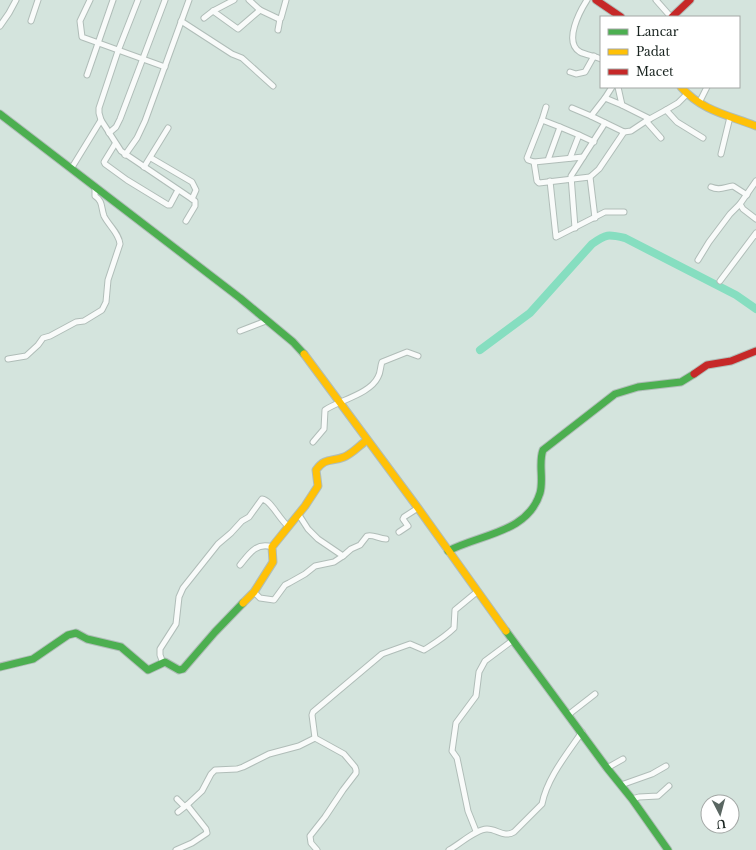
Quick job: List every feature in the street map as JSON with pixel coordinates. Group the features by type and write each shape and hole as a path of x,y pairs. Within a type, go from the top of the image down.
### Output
{"street":[{"path":"0,26 9,14 16,0"},
{"path":"31,21 38,0"},
{"path":"90,0 80,21 81,36 118,51 165,67"},
{"path":"87,75 113,0"},
{"path":"138,0 118,51 99,108 99,114 115,144 125,155 195,201 195,206 186,221"},
{"path":"109,133 116,127 120,119 165,0"},
{"path":"125,155 137,138 146,121 189,0"},
{"path":"204,18 213,11 234,0"},
{"path":"249,0 260,10 280,19"},
{"path":"278,30 286,0"},
{"path":"587,0 580,11 574,28 575,46 579,52 600,59"},
{"path":"596,0 620,16"},
{"path":"656,0 670,16"},
{"path":"672,16 690,0"},
{"path":"213,11 238,29 260,10"},
{"path":"181,21 232,54 242,58 273,86"},
{"path":"570,72 576,74 585,72 594,56"},
{"path":"592,116 611,88"},
{"path":"618,88 622,105"},
{"path":"683,88 686,94 709,110 756,126"},
{"path":"699,103 707,88"},
{"path":"572,108 624,132 631,131 678,104 686,94"},
{"path":"605,98 622,105 648,120 661,138"},
{"path":"546,107 527,158 528,160 534,162 582,157"},
{"path":"666,110 677,122 703,138"},
{"path":"0,114 213,279 240,298 293,342 418,508 513,640 607,768 632,799 668,850"},
{"path":"721,154 730,117"},
{"path":"71,169 101,120"},
{"path":"542,120 594,142"},
{"path":"575,228 570,178 605,123"},
{"path":"548,160 560,127"},
{"path":"144,167 151,158 168,128"},
{"path":"534,162 537,182 590,177 599,169 624,132"},
{"path":"570,158 579,135"},
{"path":"115,144 104,160 105,164 127,180 168,205 170,205 178,190"},
{"path":"151,158 192,182 196,188 192,198"},
{"path":"590,177 595,218"},
{"path":"550,181 556,237 605,212 624,212"},
{"path":"698,260 709,242 730,214 747,195 756,181"},
{"path":"711,187 716,189 733,186 747,195"},
{"path":"8,359 26,356 43,338 50,336 75,322 84,321 100,313 104,307 108,280 120,244 120,238 110,227 104,216 101,202 95,196 95,188"},
{"path":"740,204 741,207 756,219"},
{"path":"720,281 756,233"},
{"path":"240,331 266,321"},
{"path":"448,551 463,543 511,527 528,515 535,506 540,494 543,450 615,394 638,387 681,382 707,365 731,361 756,351"},
{"path":"313,442 324,429 325,410 373,385 378,378 382,362 407,352 418,356"},
{"path":"163,662 166,662 179,670 183,669 215,632 254,592 273,562 272,547 288,526 299,515 318,486 316,470 320,464 325,461 344,457 367,440"},
{"path":"163,662 160,655 160,649 176,624 179,597 183,588 218,544 248,516 262,499 267,500 282,522 288,526"},
{"path":"399,532 408,526 403,519 404,517 418,508"},
{"path":"299,515 308,529 318,539 343,556"},
{"path":"254,592 260,598 274,600 285,585 305,574 315,566 334,562 351,549 360,545 367,536 371,535 381,539 386,539"},
{"path":"240,565 256,547 272,547"},
{"path":"315,738 312,716 313,712 382,654 410,644 424,650 443,638 454,628 455,610 478,591"},
{"path":"0,665 33,659 53,644 72,633 78,634 87,639 121,647 148,670 159,666 163,662"},
{"path":"476,831 468,811 457,760 452,751 455,726 457,720 476,696 479,672 484,661 513,640"},
{"path":"568,715 595,694"},
{"path":"449,850 476,831 489,829 504,834 511,834 514,832 542,804 543,797 557,769 582,732"},
{"path":"178,812 202,791 211,774 215,770 237,769 269,754 299,746 315,738"},
{"path":"315,738 344,754 355,766 356,770 356,773 325,818 310,836 311,843 317,850"},
{"path":"607,768 623,759"},
{"path":"621,785 652,774 666,766"},
{"path":"632,799 641,796 658,796 669,786"},
{"path":"176,850 192,843 207,833 185,805 177,799"}],"waterway":[{"path":"480,350 530,313 592,244 607,236 625,238 736,295 756,309"}],"traffic: fast":[{"path":"0,114 240,298 293,342 304,354"},
{"path":"448,551 502,531 525,517 534,506 540,493 541,460 543,450 615,394 638,387 681,382 694,374"},
{"path":"0,667 33,659 68,635 76,633 87,639 121,647 148,670 165,662 179,670 183,669 215,632 243,603"},
{"path":"506,631 607,768 632,799 668,850"}],"traffic: slow":[{"path":"682,88 698,102 707,107 756,126"},
{"path":"304,354 418,508 506,631"},
{"path":"243,603 254,592 273,562 272,547 305,506 318,486 316,470 319,466 326,461 347,456 367,440"}],"traffic: jam":[{"path":"596,0 620,16"},
{"path":"673,16 690,0"},
{"path":"694,374 707,365 731,361 756,351"}]}
